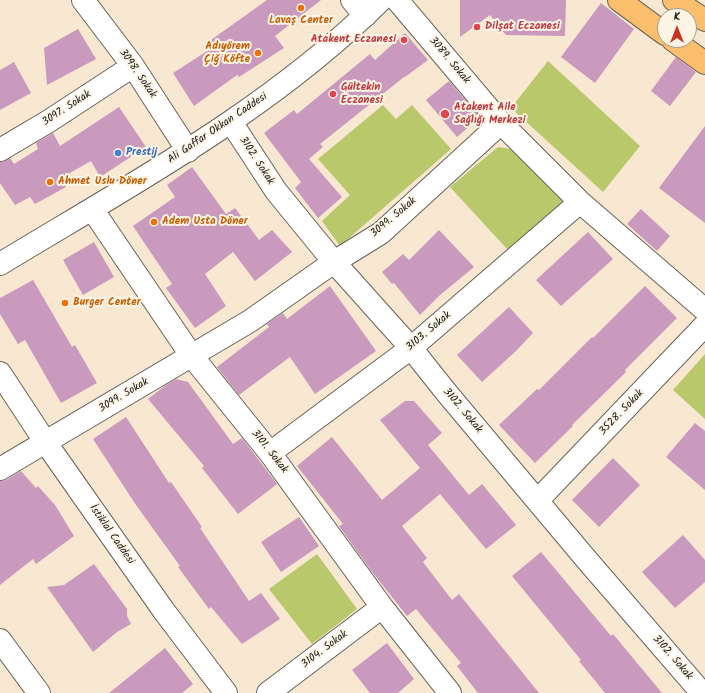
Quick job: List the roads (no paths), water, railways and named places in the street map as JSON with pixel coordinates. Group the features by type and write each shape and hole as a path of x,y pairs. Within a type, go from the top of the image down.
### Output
{"main road":[{"path":"620,0 657,28"},
{"path":"674,0 705,20"},
{"path":"684,48 705,63"}],"street":[{"name":"3098. Sokak","path":"83,0 133,66 188,151"},
{"name":"Ali Gaffar Okkan Caddesi","path":"0,264 188,151 231,122 312,63 358,8 382,0"},
{"name":"3089. Sokak","path":"397,0 501,123"},
{"name":"3097. Sokak","path":"0,150 49,121 133,66"},
{"name":"3102. Sokak","path":"231,122 276,191 334,262 411,348 586,559 702,693"},
{"path":"501,123 580,202 705,310"},
{"name":"3099. Sokak","path":"0,469 250,321 334,262 381,233 501,123"},
{"name":"3103. Sokak","path":"270,452 411,348 580,202"},
{"name":"3101. Sokak","path":"92,209 191,355 270,452 382,607 450,693"},
{"name":"3528. Sokak","path":"538,500 705,325"},
{"name":"İstiklal Caddesi","path":"0,373 46,443 164,611 226,693"},
{"name":"3104. Sokak","path":"268,693 382,607"},
{"path":"0,640 39,693"}],"place":[{"name":"Lavaş Center","path":"301,8"},
{"name":"Dilşat Eczanesi","path":"477,27"},
{"name":"Atakent Eczanesi","path":"404,40"},
{"name":"Adıyörem Çiğ Köfte","path":"258,53"},
{"name":"Gültekin Eczanesi","path":"333,94"},
{"name":"Atakent Aile Sağlığı Merkezi","path":"445,114"},
{"name":"Prestij","path":"118,153"},
{"name":"Ahmet Uslu Döner","path":"50,182"},
{"name":"Adem Usta Döner","path":"154,222"},
{"name":"Burger Center","path":"65,303"}]}
